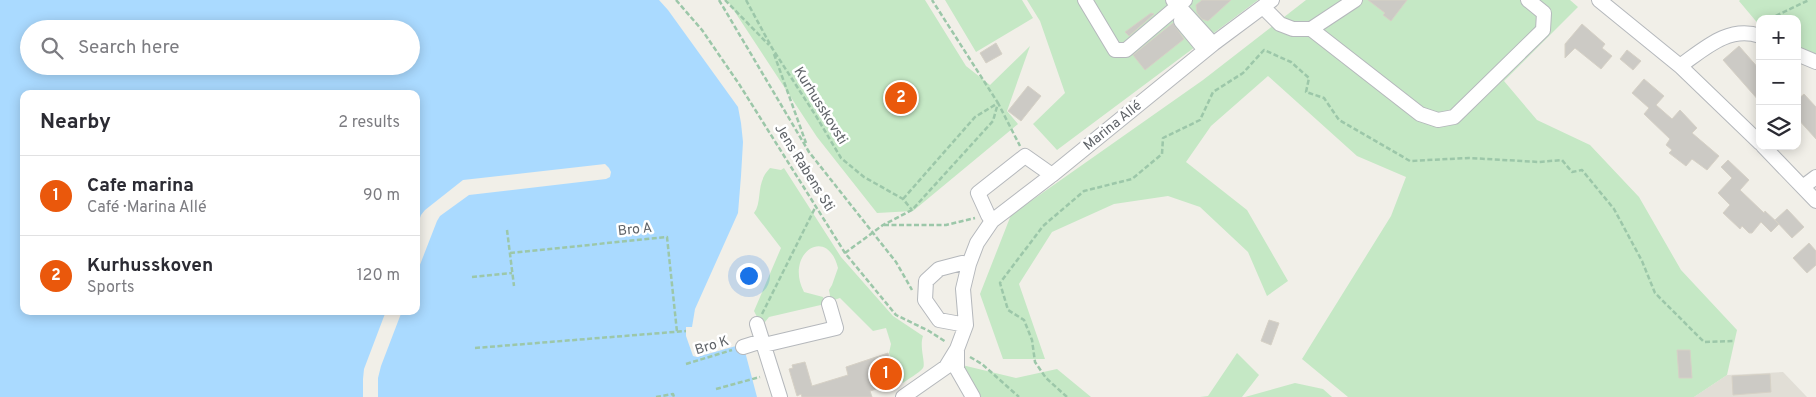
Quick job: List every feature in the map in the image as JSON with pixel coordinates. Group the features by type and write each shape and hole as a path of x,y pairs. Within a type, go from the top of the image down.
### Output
{"street":[{"path":"1085,0 1115,50 1126,50 1177,4 1209,47"},
{"path":"1267,3 1280,24 1293,29 1311,29 1355,0"},
{"path":"1311,29 1420,114 1438,120 1454,117 1543,30 1544,13 1528,0"},
{"path":"1599,0 1680,66 1756,139"},
{"name":"Marina Allé","path":"903,397 917,393 946,367 957,349 966,325 963,289 969,264 990,218 1052,175 1209,47 1267,3"},
{"path":"1680,66 1721,37 1740,32 1756,35"},
{"path":"1801,59 1816,62"},
{"path":"1767,150 1816,200"},
{"path":"990,218 978,193 1025,156 1052,175"},
{"path":"1804,186 1816,177"},
{"path":"966,325 939,320 925,300 926,281 939,269 962,263 969,264"},
{"path":"743,347 836,328 829,304"},
{"path":"757,324 780,397"},
{"name":"Marina Allé","path":"957,349 957,369 973,397"}],"path":[{"name":"Jens Rabens Sti","path":"676,0 702,30 739,84 845,253 896,314 930,331 982,364 1019,397"},
{"path":"719,0 809,152 896,262 909,282 916,298"},
{"path":"725,0 772,48 809,152"},
{"name":"Kurhusskovsti","path":"746,0 772,48 841,158 864,177 903,199"},
{"path":"932,0 998,103 1014,134"},
{"path":"1777,15 1809,0"},
{"path":"1067,397 1046,378 1035,362 1032,340 1024,320 1008,310 1000,283 1043,226 1084,191 1132,179 1162,154 1163,138 1200,120 1213,92 1243,73 1264,50 1290,62 1309,78 1306,92 1324,98 1339,120 1410,161 1469,158 1539,162 1562,160 1572,172 1582,170 1614,209 1642,261 1655,292 1704,342 1734,341"},
{"path":"912,210 903,199 975,117 998,103"},
{"path":"845,253 883,225 912,210 993,121 998,103"},
{"path":"757,324 816,206"},
{"path":"883,225 946,225 990,218"},
{"path":"507,230 514,286"},
{"name":"Bro A","path":"510,253 667,237 677,332"},
{"path":"472,276 512,272"},
{"path":"926,323 930,331"},
{"path":"475,348 686,331"},
{"name":"Bro K","path":"686,364 743,347"},
{"path":"716,389 752,379"},
{"path":"656,397 673,394 674,397"}],"shaded area":[{"path":"1783,372 1807,397 1694,397 1727,375"}],"green space":[{"path":"727,0 925,0 966,66 990,85 1030,46 1007,111 1018,124 913,211 877,213 817,137"},
{"path":"945,0 1022,0 1033,18 976,52"},
{"path":"1027,0 1258,0 1057,150 1033,124 1065,93 1040,21"},
{"path":"1306,0 1570,0 1578,7 1504,81 1537,120 1590,145 1639,197 1681,270 1737,330 1727,375 1694,397 1348,397 1302,359 1391,216 1406,177 1357,156 1268,76 1211,126 1186,162 1247,210 1288,281 1267,296 1248,252 1200,207 1168,196 1114,204 1052,232 1019,284 1045,359 1003,359 980,294 1011,215 1203,80"},
{"path":"1816,0 1816,56 1801,49 1801,15 1756,15 1756,21 1739,1"},
{"path":"770,168 781,170 784,168 841,257 893,316 923,336 924,366 919,372 903,383 901,377 896,378 889,353 891,344 886,328 873,331 840,298 831,301 829,290 838,268 833,255 825,248 817,246 809,249 803,256 799,266 799,278 804,292 823,297 825,304 769,317 765,322 765,326 762,327 754,311 781,248 754,213 757,208 762,180"},
{"path":"1237,353 1259,375 1242,397 1200,397 1208,396"},
{"path":"962,365 1016,378 1057,369 1091,397 981,397"},
{"path":"1295,383 1323,389 1332,397 1245,397"}],"water":[{"path":"0,0 659,0 738,107 743,142 738,213 695,309 692,327 686,327 686,336 693,356 697,357 743,344 757,397 0,397"}],"pier":[{"path":"605,164 611,172 610,177 606,179 469,195 440,216 420,265 421,215 463,180"},
{"path":"384,315 400,315 381,366 378,378 378,397 363,397 364,369"}],"building":[{"path":"1202,0 1231,0 1208,21 1202,19 1197,13 1196,5"},
{"path":"1368,0 1407,0 1391,21 1383,15 1385,13"},
{"path":"1151,13 1154,14 1129,36 1125,32"},
{"path":"1173,23 1184,39 1145,70 1133,55"},
{"path":"1582,24 1605,44 1602,48 1612,56 1601,69 1575,48 1565,58 1565,44"},
{"path":"996,43 1002,54 986,63 980,53"},
{"path":"1739,46 1756,65 1756,97 1723,60"},
{"path":"1627,50 1641,61 1633,70 1620,59"},
{"path":"1644,79 1664,96 1656,105 1672,119 1680,110 1697,128 1692,133 1719,156 1707,170 1692,159 1686,166 1669,153 1672,150 1666,145 1670,139 1644,114 1649,108 1632,93"},
{"path":"1028,86 1041,96 1021,121 1008,111"},
{"path":"1804,94 1816,107 1816,139 1801,122 1801,97"},
{"path":"1728,160 1749,180 1740,190 1764,213 1765,211 1779,224 1771,232 1761,222 1752,233 1749,233 1742,226 1740,229 1723,213 1730,205 1718,193 1732,178 1721,167"},
{"path":"1787,209 1804,227 1792,238 1775,220"},
{"path":"1809,243 1816,251 1816,265 1807,273 1793,258"},
{"path":"1269,320 1279,323 1271,345 1261,341"},
{"path":"1677,350 1690,350 1692,378 1679,378"},
{"path":"888,353 897,383 870,391 872,397 802,397 801,394 797,396 789,369 793,368 792,365 805,362 812,386 848,375 846,367"},
{"path":"1770,374 1771,392 1733,395 1732,376"}],"place":[{"name":"Kurhusskoven","path":"901,98"},
{"name":"Cafe marina","path":"886,374"}]}
